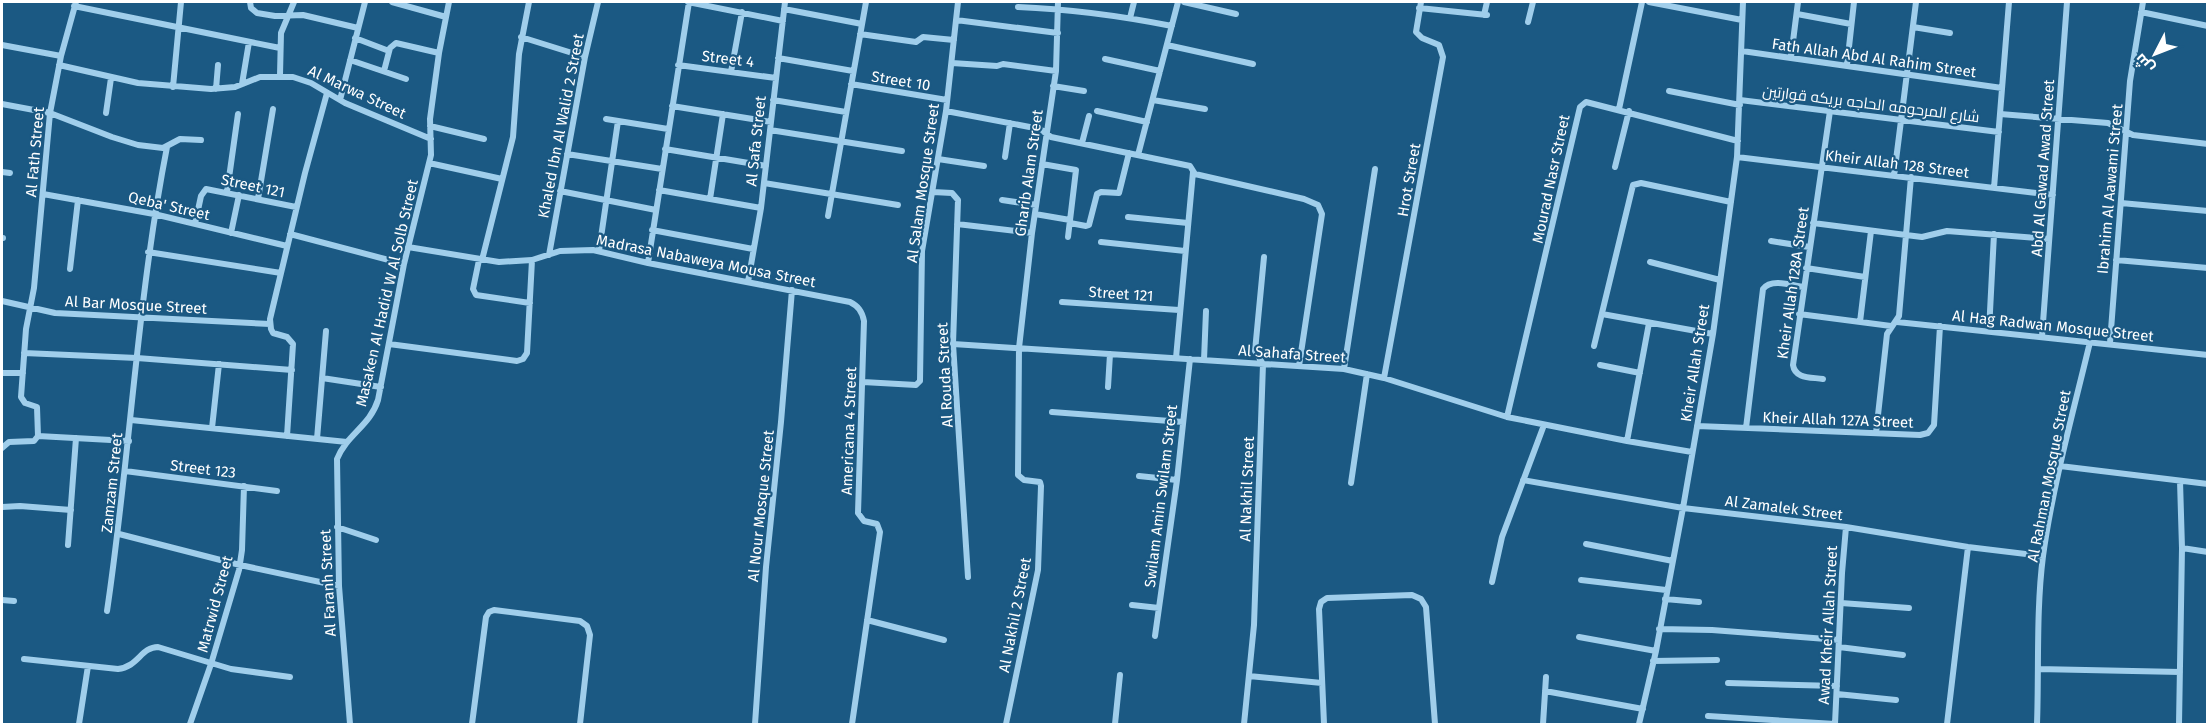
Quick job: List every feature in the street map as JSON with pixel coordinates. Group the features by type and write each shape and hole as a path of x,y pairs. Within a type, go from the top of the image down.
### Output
{"street":[{"path":"173,87 181,2"},
{"path":"280,75 283,27 294,2"},
{"path":"340,100 365,2"},
{"path":"392,2 446,17"},
{"name":"Masaken Al Hadid W Al Solb Street","path":"346,442 370,419 375,410 381,387 404,264 429,163 430,126 439,53 450,2"},
{"path":"529,2 521,37 515,121 473,289 476,295 530,303"},
{"name":"Khaled Ibn Al Walid 2 Street","path":"549,255 585,57 598,2"},
{"path":"648,262 689,2 783,21"},
{"name":"Al Safa Street","path":"748,282 761,208 786,2"},
{"path":"828,216 866,2"},
{"name":"Al Salam Mosque Street","path":"863,382 916,386 920,381 922,250 946,111 958,2"},
{"path":"1130,18 1134,2"},
{"path":"1138,155 1178,2"},
{"path":"1184,2 1236,14"},
{"path":"1420,5 1486,15 1487,2"},
{"path":"1528,22 1533,2"},
{"path":"1619,109 1642,2"},
{"path":"1649,2 1742,20"},
{"name":"Kheir Allah Street","path":"1639,724 1656,651 1713,334 1737,157 1743,2"},
{"path":"1791,57 1798,2"},
{"path":"1847,65 1854,2"},
{"path":"1894,176 1916,2"},
{"path":"1994,188 2009,2"},
{"name":"Abd Al Gawad Awad Street","path":"2042,336 2067,2"},
{"name":"Ibrahim Al Aawami Street","path":"2110,343 2130,81 2142,2"},
{"path":"75,4 280,48"},
{"name":"Al Fath Street","path":"38,436 37,407 25,403 22,399 26,329 34,288 50,113 61,56 75,4"},
{"path":"251,5 257,13 308,16 358,28"},
{"path":"1018,7 1058,5 1172,26"},
{"name":"Gharib Alam Street","path":"1019,348 1032,233 1056,71 1058,5"},
{"name":"Hrot Street","path":"1384,378 1443,57 1439,45 1422,38 1416,32 1420,5"},
{"path":"784,9 862,24"},
{"path":"732,72 742,12"},
{"path":"2141,12 2208,26"},
{"path":"1797,14 1851,24"},
{"path":"956,20 1058,33"},
{"path":"1913,27 1950,33"},
{"path":"860,34 916,42 923,37 954,40"},
{"path":"521,37 585,57"},
{"path":"355,38 389,51"},
{"path":"242,84 249,42"},
{"path":"384,71 389,51 393,44 399,42 439,53"},
{"path":"2,45 61,56"},
{"path":"1167,45 1253,64"},
{"name":"Fath Allah Abd Al Rahim Street","path":"1742,51 2002,88"},
{"path":"778,58 853,70"},
{"path":"1105,59 1160,71"},
{"path":"350,60 406,79"},
{"path":"952,63 997,66 1003,64 1056,71"},
{"name":"Al Marwa Street","path":"59,65 111,78 173,87 228,89 254,78 280,75 302,79 340,100 431,139"},
{"path":"216,89 218,65"},
{"name":"Street 4","path":"678,65 776,78"},
{"path":"106,113 111,78"},
{"name":"Street 10","path":"851,84 947,100"},
{"path":"1053,86 1084,91"},
{"name":"شارع المرحومه الحاجه بريكه قوارتين","path":"1669,91 1740,103 1830,111 1999,132"},
{"path":"287,436 294,344 287,337 273,333 270,324 296,207 327,93"},
{"path":"773,100 846,112"},
{"path":"1153,100 1205,109"},
{"name":"Mourad Nasr Street","path":"1507,417 1561,191 1577,112 1586,102 1629,111 1738,141"},
{"path":"2,104 50,113 124,141 150,147 167,147 180,139 201,140"},
{"path":"672,106 723,114 770,126 902,151"},
{"path":"258,199 273,109"},
{"path":"946,111 1040,129 1051,137 1190,166 1193,172 1176,358"},
{"path":"1097,111 1147,122"},
{"path":"1615,167 1629,111"},
{"name":"Kheir Allah 128A Street","path":"1823,379 1800,376 1794,370 1799,314 1830,111"},
{"path":"227,192 238,114"},
{"path":"710,199 723,114"},
{"path":"2000,114 2108,123 2118,126 2127,133 2208,144"},
{"path":"1082,143 1089,116"},
{"path":"606,119 668,129"},
{"path":"598,251 618,121"},
{"path":"1005,157 1010,123"},
{"path":"430,126 484,139"},
{"name":"Zamzam Street","path":"107,611 119,534 148,252 153,214 167,147"},
{"path":"665,149 766,166"},
{"path":"1035,214 1089,225 1097,194 1101,192 1119,193 1129,153"},
{"path":"567,154 662,169"},
{"name":"Kheir Allah 128 Street","path":"1737,157 2053,195"},
{"path":"938,159 984,166"},
{"path":"429,163 502,179"},
{"path":"1042,164 1076,170 1068,237"},
{"path":"1344,369 1375,169"},
{"path":"2,172 10,173"},
{"path":"1193,172 1304,199 1318,205 1322,214 1299,366"},
{"path":"1876,434 1887,334 1899,316 1911,177"},
{"path":"764,183 898,205"},
{"path":"1594,346 1633,185 1641,183 1731,202"},
{"name":"Street 121","path":"195,224 201,196 204,190 209,189 296,207"},
{"path":"659,190 761,208"},
{"path":"560,191 656,210"},
{"name":"Al Rouda Street","path":"933,192 952,193 958,198 953,344 968,577"},
{"name":"Qeba' Street","path":"43,194 153,214 287,246"},
{"path":"231,233 239,195"},
{"path":"70,269 78,200"},
{"path":"1002,200 1036,205"},
{"path":"2121,203 2208,211"},
{"path":"1128,217 1188,223"},
{"path":"1813,223 1922,237 1947,231 2049,239"},
{"path":"957,224 1032,233"},
{"path":"652,230 753,249"},
{"path":"1860,322 1871,231"},
{"path":"290,234 404,264"},
{"path":"1989,331 1994,234"},
{"path":"1771,241 1809,247"},
{"path":"1101,242 1185,251"},
{"name":"Madrasa Nabaweya Mousa Street","path":"408,247 499,262 532,260 560,251 598,251 850,302 857,306"},
{"path":"148,252 281,273"},
{"name":"Al Nakhil Street","path":"1244,724 1254,625 1263,364 1255,351 1264,257"},
{"path":"389,344 521,360 526,355 532,260"},
{"path":"2116,260 2208,268"},
{"path":"1650,262 1720,280"},
{"path":"1806,268 1865,276"},
{"name":"Kheir Allah 127A Street","path":"1746,428 1763,289 1767,284 1772,283 1803,287"},
{"name":"Al Nour Mosque Street","path":"755,724 766,567 782,422 792,290"},
{"name":"Al Bar Mosque Street","path":"2,301 55,313 270,324"},
{"name":"Street 121","path":"1062,302 1179,310"},
{"name":"Americana 4 Street","path":"852,724 880,532 877,524 864,521 858,513 864,321 861,310 857,306"},
{"path":"1204,360 1206,311"},
{"path":"1602,314 1713,334"},
{"name":"Al Hag Radwan Mosque Street","path":"1799,314 1860,322 1940,326 2042,336 2208,355"},
{"path":"1627,441 1649,323"},
{"name":"Kheir Allah 127A Street","path":"1697,426 1924,434 1932,429 1940,326"},
{"path":"317,439 326,331"},
{"name":"Al Rahman Mosque Street","path":"2037,724 2043,556 2060,466 2090,342"},
{"name":"Al Sahafa Street","path":"953,344 1344,369 1384,378 1507,417 1692,452"},
{"name":"Al Nakhil 2 Street","path":"1006,724 1038,570 1041,486 1036,480 1024,480 1018,476 1019,348"},
{"path":"24,353 137,357 292,370"},
{"path":"1108,387 1110,354"},
{"name":"Swilam Amin Swilam Street","path":"1155,636 1177,480 1190,359"},
{"path":"212,428 219,364"},
{"path":"1599,365 1640,372"},
{"path":"2,373 23,374"},
{"path":"1351,483 1367,374"},
{"path":"322,378 381,387"},
{"path":"1052,412 1183,422"},
{"path":"131,420 346,442"},
{"path":"1492,582 1502,537 1544,425"},
{"path":"2,448 9,442 34,441 38,436 129,441"},
{"path":"68,544 76,438"},
{"name":"Al Faranh Street","path":"346,442 337,459 337,527 339,586 350,724"},
{"path":"2060,466 2208,484"},
{"name":"Street 123","path":"126,471 277,491"},
{"path":"1139,476 1177,480"},
{"name":"Al Zamalek Street","path":"1523,480 1683,508 1846,527 1968,547 2043,556"},
{"path":"2180,482 2182,548 2180,724"},
{"name":"Matrwid Street","path":"190,724 211,664 240,565 244,486"},
{"path":"2,507 70,510"},
{"path":"337,527 376,540"},
{"name":"Awad Kheir Allah Street","path":"1835,724 1846,527"},
{"path":"119,534 240,565 339,586"},
{"path":"1586,544 1673,561"},
{"path":"1947,724 1968,547"},
{"path":"2182,548 2208,552"},
{"path":"1581,580 1666,590"},
{"path":"1324,724 1318,609 1324,599 1416,597 1424,603 1426,608 1436,724"},
{"path":"1665,599 1699,602"},
{"path":"2,600 14,601"},
{"path":"1841,603 1909,608"},
{"path":"1132,605 1159,608"},
{"path":"472,724 485,620 489,612 498,610 580,621 587,626 590,635 580,724"},
{"path":"867,620 944,640"},
{"path":"1659,629 1720,630 1839,643 1903,655"},
{"path":"1579,637 1656,651"},
{"path":"24,659 125,668 136,662 152,647 250,673 290,677"},
{"path":"1653,661 1718,660"},
{"path":"79,724 88,666"},
{"path":"2038,669 2180,672"},
{"path":"1115,724 1120,675"},
{"path":"1249,676 1322,683"},
{"path":"1543,724 1546,677"},
{"path":"1728,683 1837,686"},
{"path":"1545,691 1643,709"},
{"path":"1837,694 1896,700"},
{"path":"1708,716 1835,724"}]}
